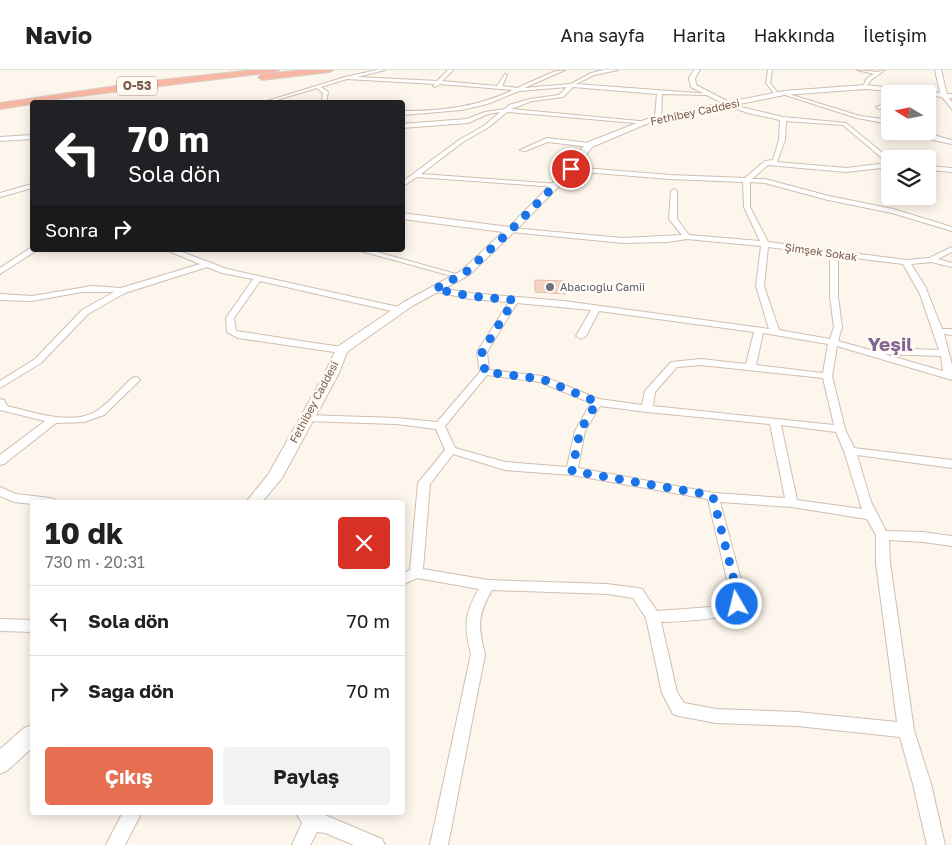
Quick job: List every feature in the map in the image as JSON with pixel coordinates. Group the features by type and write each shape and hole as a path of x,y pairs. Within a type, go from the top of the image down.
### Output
{"highway":[{"name":"O-53","path":"43,100 275,70"},
{"name":"O-53","path":"78,100 329,70"},
{"name":"O-53","path":"0,106 30,102"},
{"path":"0,112 30,107"}],"street":[{"path":"273,100 346,78 383,70"},
{"path":"432,88 451,70"},
{"path":"405,113 439,112 465,108 499,98 543,76 564,70"},
{"path":"405,183 461,141 487,126 511,106 523,102 561,96 570,86 584,76 601,71 616,70"},
{"path":"697,70 692,78 693,86 730,105 750,112 783,119 844,124 859,117"},
{"path":"770,70 768,83 781,94 859,117 881,118"},
{"path":"859,70 877,73"},
{"path":"865,88 869,79 883,70"},
{"path":"938,70 952,107"},
{"path":"499,87 505,75"},
{"path":"346,78 468,84 518,89 570,86 660,93 708,94"},
{"path":"468,84 472,78"},
{"path":"318,87 326,92 324,100"},
{"name":"Fethibey Caddesi","path":"256,500 274,478 332,373 341,350 400,310 465,273 511,230 571,169 589,145 658,118 781,94 865,88 881,90"},
{"path":"658,118 660,93"},
{"path":"405,126 468,121 488,113 506,110 647,122"},
{"path":"775,332 760,286 765,244 747,206 747,180 767,162 774,162 782,140 783,119"},
{"path":"844,124 881,156"},
{"path":"0,139 30,137"},
{"path":"936,139 952,142"},
{"path":"522,150 547,140 589,145"},
{"path":"767,162 846,170 881,165"},
{"path":"571,169 670,177 765,181 828,198 893,211 952,229"},
{"path":"936,169 952,170"},
{"path":"416,175 556,184"},
{"path":"0,195 30,187"},
{"path":"674,191 673,219 687,237"},
{"path":"405,216 511,230"},
{"name":"Şimşek Sokak","path":"511,230 643,241 673,240 687,237 765,244 906,262 931,260 952,249"},
{"path":"0,272 30,252"},
{"path":"175,252 206,265 257,279 347,296 400,310"},
{"path":"369,252 459,276"},
{"path":"834,254 834,297 838,328 833,342 827,376 840,429 850,451 864,502 882,535 883,563 906,730 922,784 936,845"},
{"path":"931,260 952,265"},
{"path":"435,289 470,296 596,308 775,332 833,342 950,376 921,286 906,262"},
{"path":"0,385 38,361 85,312 122,291 206,265"},
{"path":"257,279 230,318 232,332 238,335 341,350"},
{"path":"0,297 28,299 96,287 122,291"},
{"path":"440,426 485,372 482,352 514,300"},
{"path":"581,336 596,308"},
{"path":"750,368 759,331"},
{"path":"937,331 952,332"},
{"path":"860,350 944,354"},
{"path":"647,409 650,392 674,364 701,362 827,376"},
{"path":"485,372 542,379 597,402 840,429"},
{"path":"0,402 3,408 54,419 81,419 96,416 135,380"},
{"path":"572,471 580,431 597,402"},
{"path":"307,418 396,421 440,426"},
{"path":"0,461 54,419"},
{"path":"775,421 792,503"},
{"path":"440,426 452,450 505,466 572,471 713,497 792,503 871,515"},
{"path":"416,573 424,483 452,450"},
{"path":"850,451 952,464"},
{"path":"0,491 14,498 32,500"},
{"path":"653,617 720,610 734,607 737,604 735,584 713,497"},
{"path":"882,535 923,537 952,541"},
{"path":"405,578 416,573 488,586 607,589 637,593 653,617 670,693 679,709 716,716 797,719 906,730"},
{"path":"439,845 478,654 471,628 474,610 488,586"},
{"path":"0,625 30,626"},
{"path":"0,762 30,737"},
{"path":"115,845 131,815"},
{"path":"301,845 308,817 376,845"}],"building":[{"name":"Abacıoğlu Camii","path":"535,280 565,281 565,294 535,292"}],"place":[{"name":"Abacıoğlu Camii","path":"550,287"}],"district":[{"name":"Yeşil","path":"890,344"}],"route":[{"path":"571,169 534,208 465,273 435,289 470,296 514,300 482,352 485,372 542,379 597,402 580,431 572,471 713,497 735,584 737,604"}]}
